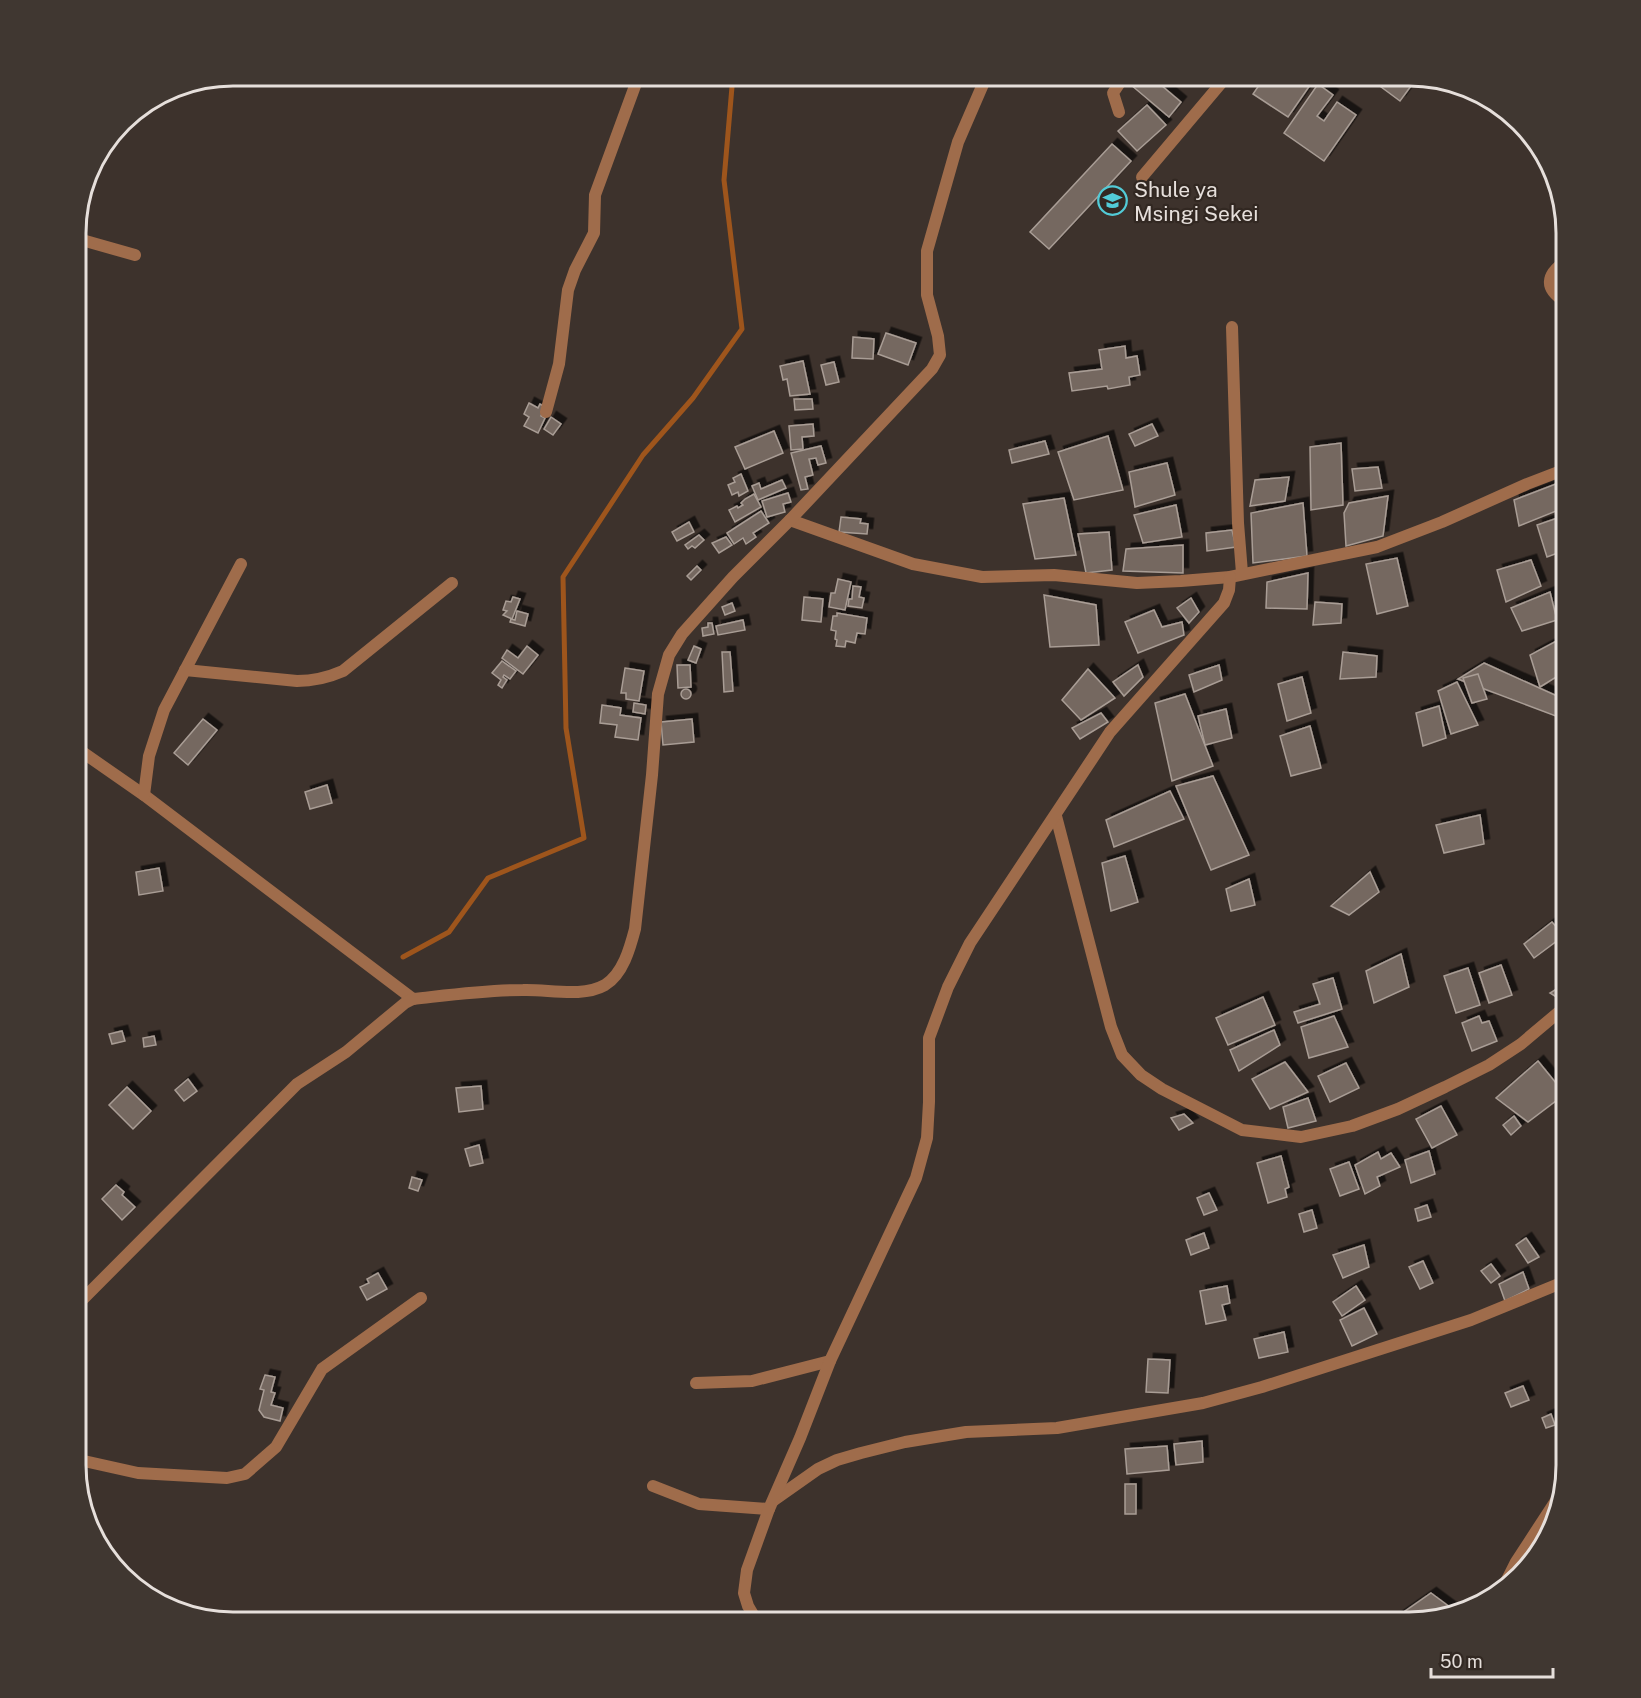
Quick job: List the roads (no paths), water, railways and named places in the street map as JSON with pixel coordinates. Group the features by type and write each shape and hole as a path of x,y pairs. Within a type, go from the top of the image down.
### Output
{"street":[{"path":"546,412 559,364 568,290 574,270 594,233 596,195 635,86"},
{"path":"86,1296 297,1084 338,1058 396,1010 413,999 525,989 584,991 605,985 619,970 631,945 635,929 652,776 658,694 669,655 682,633 932,369 940,355 938,336 927,295 927,251 958,142 982,86"},
{"path":"1118,86 1113,93 1119,112"},
{"path":"1142,177 1219,86"},
{"path":"86,241 135,255"},
{"path":"1556,269 1548,282 1549,287 1556,294"},
{"path":"752,1612 744,1593 747,1570 772,1504 830,1361 916,1178 927,1138 929,1038 948,987 970,943 1110,732 1224,603 1236,575 1238,512 1233,327"},
{"path":"790,520 913,564 982,577 1054,575 1137,583 1236,575 1377,547 1556,473"},
{"path":"144,795 149,756 172,690 241,564"},
{"path":"185,670 297,681 328,678 343,671 452,583"},
{"path":"86,755 144,795 413,999"},
{"path":"1056,816 1111,1027 1122,1055 1141,1075 1162,1089 1242,1130 1301,1137 1352,1126 1398,1109 1489,1065 1521,1044 1556,1014"},
{"path":"653,1486 699,1504 772,1504 818,1469 837,1460 861,1453 905,1442 966,1432 1057,1428 1203,1403 1273,1384 1471,1320 1556,1285"},
{"path":"86,1461 138,1473 227,1478 244,1474 276,1447 322,1369 420,1298"},
{"path":"696,1383 752,1381 830,1361"},
{"path":"1513,1568 1546,1516"}],"waterway":[{"path":"403,957 449,932 488,878 584,838 566,728 563,577 643,455 693,398 742,329 724,180 732,86"}],"place":[{"name":"Shule ya Msingi Sekei","path":"1113,201"}]}
